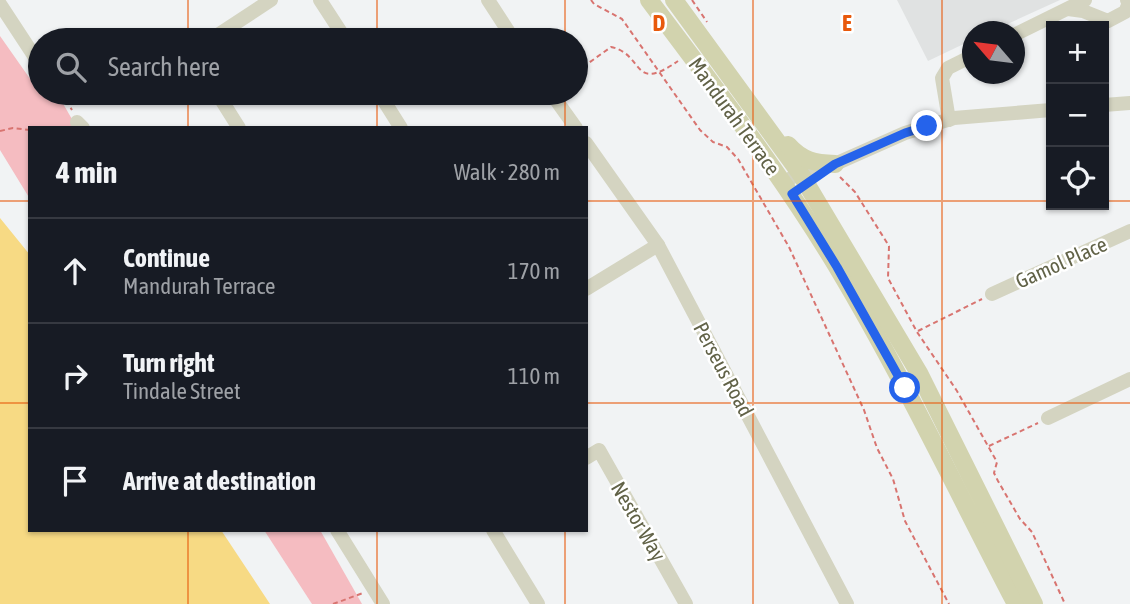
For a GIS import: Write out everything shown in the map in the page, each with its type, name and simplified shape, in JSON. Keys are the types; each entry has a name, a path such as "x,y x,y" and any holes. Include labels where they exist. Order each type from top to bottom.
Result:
{"main road":[{"name":"Mandurah Terrace","path":"649,0 795,183 919,373 1034,604"},
{"name":"Mandurah Terrace","path":"674,0 767,128 837,267 905,388 1016,604"},
{"path":"767,128 802,158 816,163 835,164"}],"street":[{"path":"228,28 271,0"},
{"path":"320,0 338,28"},
{"path":"488,0 506,28"},
{"path":"1025,30 1086,0"},
{"path":"1068,9 1083,11 1108,21 1125,12 1128,0"},
{"path":"4,3 28,44"},
{"path":"949,120 942,78 948,68 962,61"},
{"path":"1109,105 1130,103"},
{"path":"225,105 238,126"},
{"path":"387,105 400,126"},
{"path":"560,105 575,126"},
{"path":"795,183 905,133 949,120 1046,110"},
{"name":"Perseus Road","path":"588,146 658,245 847,604"},
{"name":"Gamol Place","path":"992,293 1130,231"},
{"path":"588,288 658,245"},
{"path":"1048,418 1130,379"},
{"name":"Nestor Way","path":"588,456 599,450 686,604"},
{"path":"338,532 383,604"},
{"path":"494,532 538,604"}],"path":[{"path":"591,0 622,19 700,130 713,142 727,147 738,159 789,247 864,410 877,448 893,479 905,520 949,604"},
{"path":"692,0 708,22"},
{"path":"588,63 611,47 621,49 636,67 648,74 660,74 690,52"},
{"path":"0,131 13,128 28,130"},
{"path":"835,164 840,177 855,192 889,246 888,278 917,332 957,391 998,461 994,473 1020,519 1032,532 1065,604"},
{"path":"917,332 992,293"},
{"path":"988,446 1048,418"},
{"path":"333,604 367,591"}],"shaded area":[{"path":"897,0 1060,0 1014,21 962,21 962,45 928,61"},
{"path":"0,36 28,76 28,105 64,105 76,126 28,126 28,196 0,150"},
{"path":"0,218 28,253 28,532 222,532 270,604 0,604"},
{"path":"265,532 321,532 362,604 312,604"}],"route":[{"path":"905,388 837,267 792,194 835,164 927,126"}]}
